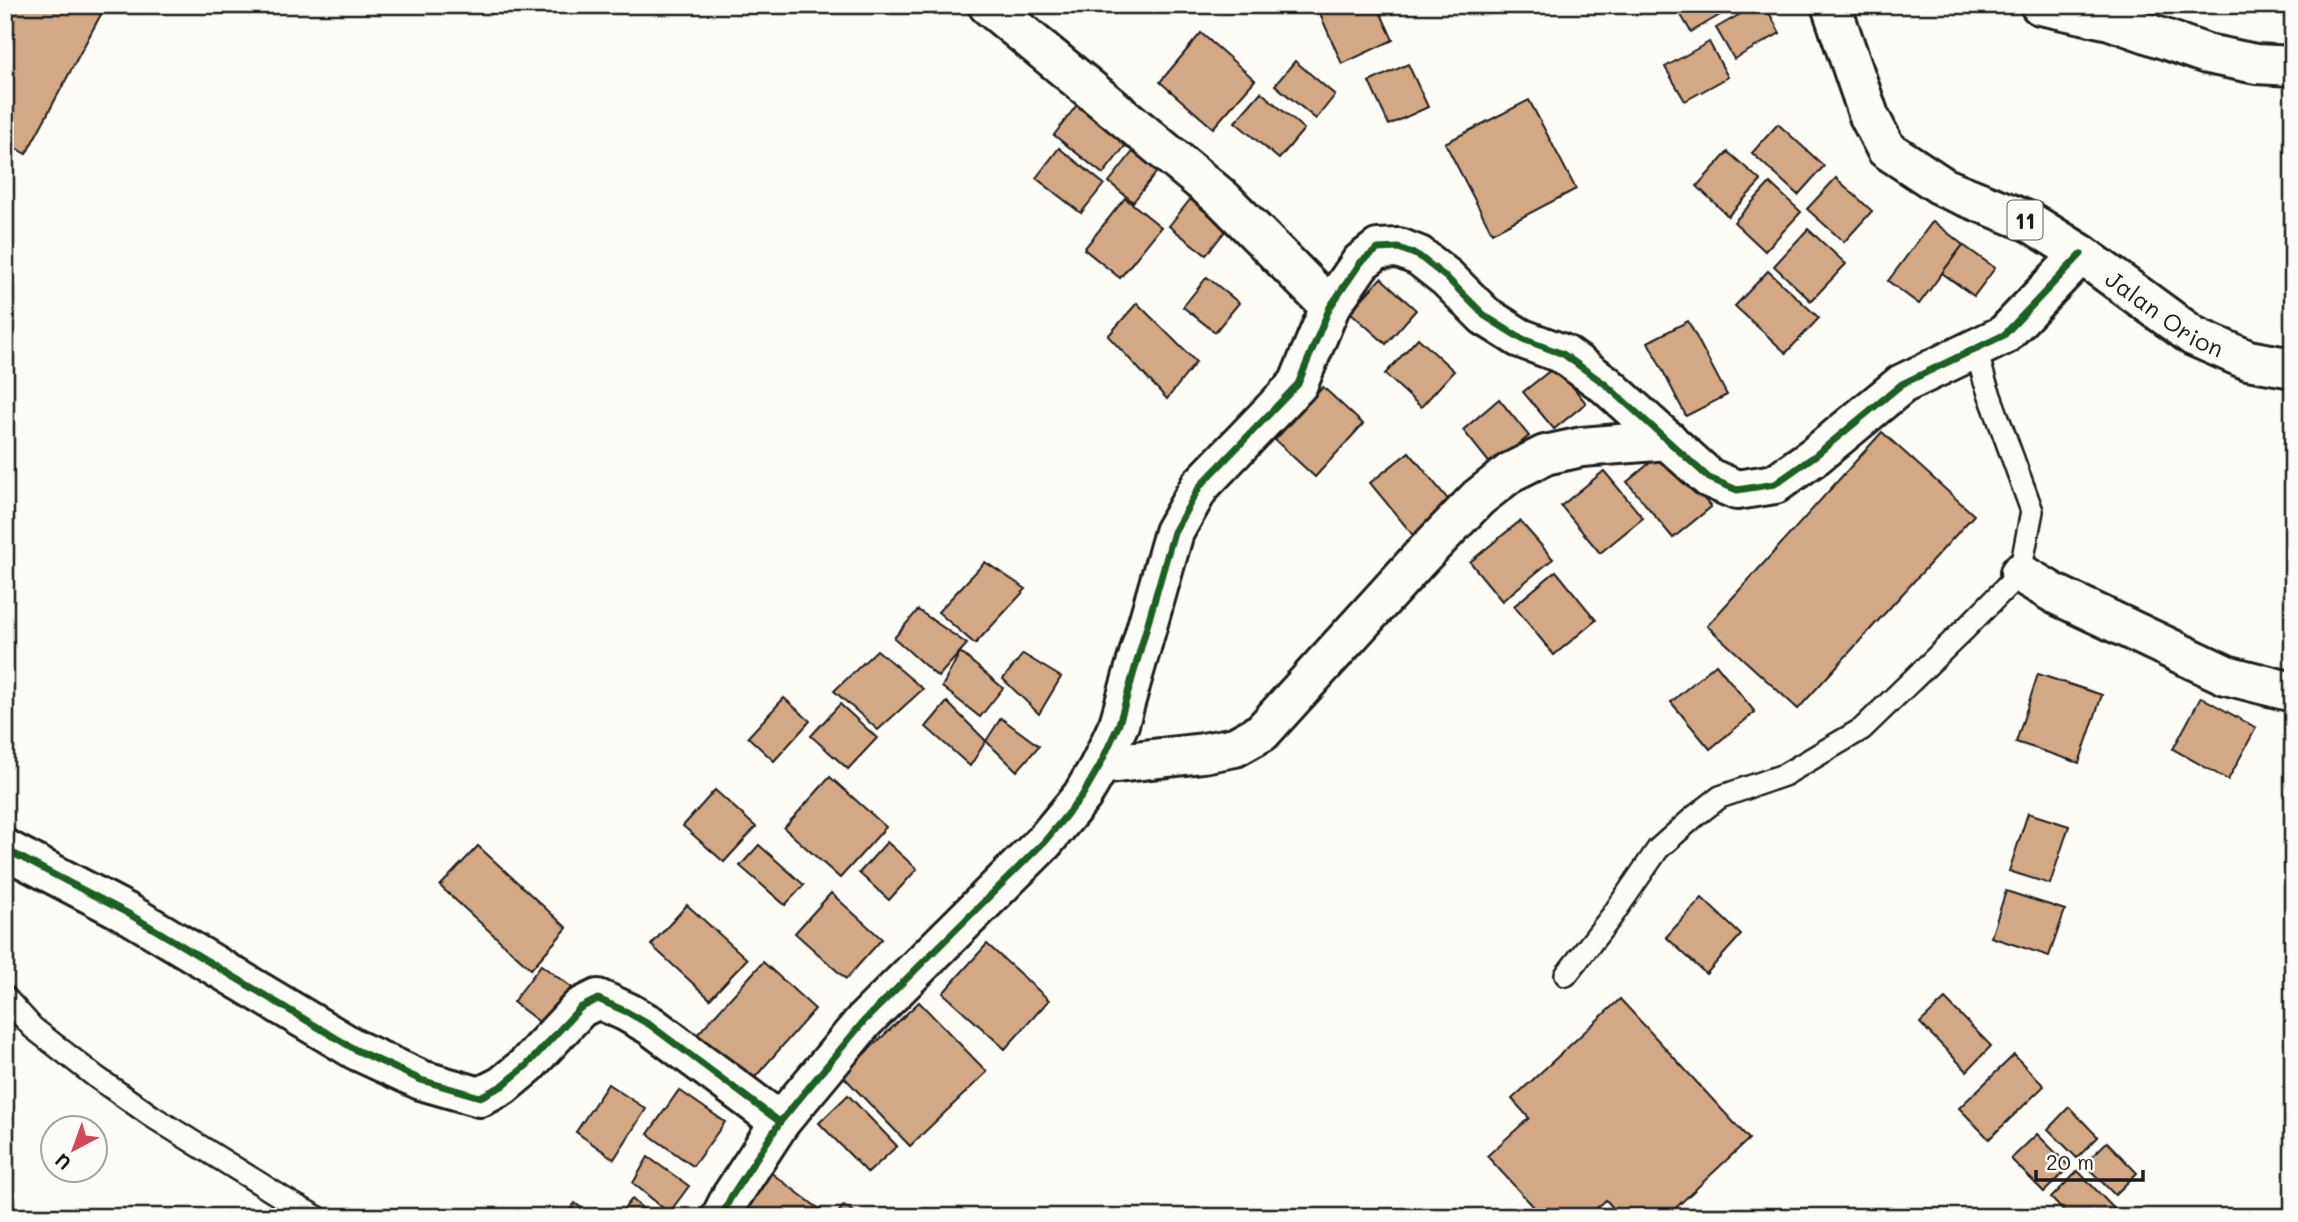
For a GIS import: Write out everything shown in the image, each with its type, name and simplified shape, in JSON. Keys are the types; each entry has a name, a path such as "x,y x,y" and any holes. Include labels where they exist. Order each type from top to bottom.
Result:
{"main road":[{"path":"988,5 1224,200 1331,307"},
{"name":"Jalan Orion","path":"1831,5 1869,116 1886,149 1945,188 2030,222 2081,254 2193,336 2248,360 2293,368"},
{"path":"2040,5 2110,20 2207,54 2256,64 2293,66"},
{"path":"721,1217 780,1122 864,1021 1044,842 1082,796 1119,724 1174,532 1200,485 1298,384 1331,307 1360,262 1378,249 1399,248 1419,256 1447,278 1485,316 1520,338 1563,354 1605,384 1709,478 1737,490 1775,484 1902,384 2004,335 2081,254"},
{"path":"1100,765 1235,747 1262,732 1420,558 1478,498 1511,472 1545,455 1582,447 1668,440"},
{"path":"2020,573 2055,594 2226,675 2293,692"},
{"path":"5,849 129,914 356,1050 421,1080 480,1097 502,1086 527,1065 580,1008 598,999 650,1025 780,1122"}],"lane":[{"path":"1566,975 1612,916 1658,849 1694,817 1720,797 1784,775 1862,729 2020,573 2032,511 1985,382 1976,349"},
{"path":"5,996 33,1028 96,1077 153,1117 317,1217"}],"building":[{"path":"5,5 106,5 26,154 5,142"},
{"path":"1316,5 1377,5 1393,40 1342,64"},
{"path":"1675,5 1737,5 1691,32"},
{"path":"1756,5 1765,5 1780,33 1734,59 1716,28"},
{"path":"1201,33 1255,80 1213,128 1160,82"},
{"path":"1709,42 1728,77 1685,101 1665,67"},
{"path":"1295,61 1335,95 1316,119 1275,85"},
{"path":"1408,64 1428,107 1389,125 1369,82"},
{"path":"1261,92 1304,129 1279,159 1235,122"},
{"path":"1083,97 1133,136 1103,174 1054,135"},
{"path":"1529,100 1576,189 1492,233 1445,143"},
{"path":"1778,124 1824,166 1798,195 1752,153"},
{"path":"1143,139 1167,159 1133,202 1109,182"},
{"path":"1059,148 1104,184 1081,213 1036,178"},
{"path":"1728,152 1761,181 1728,216 1697,186"},
{"path":"1836,178 1872,211 1844,242 1807,209"},
{"path":"1770,183 1801,212 1765,251 1734,222"},
{"path":"1197,191 1234,220 1206,255 1169,226"},
{"path":"1125,198 1161,227 1120,278 1084,249"},
{"path":"1933,221 1963,245 1919,304 1888,281"},
{"path":"1808,229 1846,264 1811,301 1774,266"},
{"path":"1963,245 1995,268 1974,296 1942,273"},
{"path":"1768,271 1819,318 1786,353 1735,306"},
{"path":"1207,277 1239,303 1215,332 1183,307"},
{"path":"1381,278 1416,310 1386,344 1350,312"},
{"path":"1137,303 1196,362 1167,399 1108,336"},
{"path":"1688,321 1727,395 1686,416 1648,342"},
{"path":"1418,338 1454,371 1421,407 1385,374"},
{"path":"1556,366 1586,403 1554,429 1523,392"},
{"path":"1323,387 1363,424 1315,477 1275,440"},
{"path":"1499,399 1529,436 1492,466 1463,430"},
{"path":"1882,432 1974,515 1798,709 1707,626"},
{"path":"1664,451 1711,507 1673,538 1627,482"},
{"path":"1409,452 1451,503 1413,535 1370,483"},
{"path":"1604,471 1643,518 1600,553 1561,506"},
{"path":"1520,521 1553,559 1502,601 1470,562"},
{"path":"985,562 1026,589 975,644 938,612"},
{"path":"1556,571 1596,620 1554,655 1514,606"},
{"path":"918,610 967,644 938,677 894,638"},
{"path":"877,650 923,689 878,730 834,691"},
{"path":"960,652 1003,688 980,717 942,687"},
{"path":"1023,654 1061,677 1039,714 1003,679"},
{"path":"1716,664 1755,712 1710,749 1671,702"},
{"path":"2038,674 2102,695 2079,763 2016,742"},
{"path":"2201,697 2256,728 2228,780 2173,749"},
{"path":"784,698 810,721 774,761 748,737"},
{"path":"947,702 986,741 970,766 926,727"},
{"path":"840,704 877,738 848,769 811,736"},
{"path":"1001,718 1039,746 1017,771 986,741"},
{"path":"830,777 886,827 840,878 784,828"},
{"path":"715,790 756,827 724,862 683,826"},
{"path":"2028,813 2069,826 2050,884 2009,871"},
{"path":"887,842 917,869 889,900 859,873"},
{"path":"759,845 804,885 785,905 740,866"},
{"path":"478,846 567,928 531,969 440,886"},
{"path":"2006,891 2065,910 2049,956 1991,937"},
{"path":"831,893 882,939 846,979 795,933"},
{"path":"1702,898 1741,935 1706,974 1666,937"},
{"path":"687,905 747,959 710,999 651,945"},
{"path":"987,944 1049,1000 1005,1049 943,993"},
{"path":"763,962 815,1009 749,1084 696,1036"},
{"path":"541,965 578,992 550,1030 513,1002"},
{"path":"1620,999 1749,1139 1666,1217 1621,1217 1606,1200 1587,1217 1543,1217 1487,1156 1529,1118 1512,1099"},
{"path":"1945,999 1991,1046 1967,1071 1920,1023"},
{"path":"919,1002 987,1072 910,1146 842,1075"},
{"path":"2014,1055 2044,1086 1989,1139 1959,1108"},
{"path":"608,1084 646,1109 614,1159 576,1132"},
{"path":"679,1090 725,1122 693,1166 648,1134"},
{"path":"848,1095 897,1146 868,1173 819,1123"},
{"path":"2069,1107 2098,1137 2077,1158 2048,1129"},
{"path":"2037,1134 2070,1167 2044,1192 2011,1159"},
{"path":"2107,1142 2137,1173 2115,1195 2084,1164"},
{"path":"648,1157 689,1186 669,1213 633,1183"},
{"path":"2078,1171 2122,1217 2069,1217 2051,1198"},
{"path":"770,1172 826,1214 824,1217 754,1217 742,1208"},
{"path":"632,1199 652,1217 619,1217"},
{"path":"575,1203 593,1217 565,1217"},
{"path":"844,1205 861,1217 835,1217"}],"cycle path":[{"path":"721,1217 780,1122 864,1021 1044,842 1082,796 1119,724 1174,532 1200,486 1298,384 1330,307 1361,262 1378,249 1399,248 1419,256 1447,278 1485,316 1520,338 1563,354 1605,384 1709,478 1737,490 1775,484 1816,455 1902,384 2004,335 2081,254"},
{"path":"5,849 129,914 356,1050 421,1080 480,1097 502,1086 527,1065 580,1008 598,999 650,1025 780,1122"}]}
